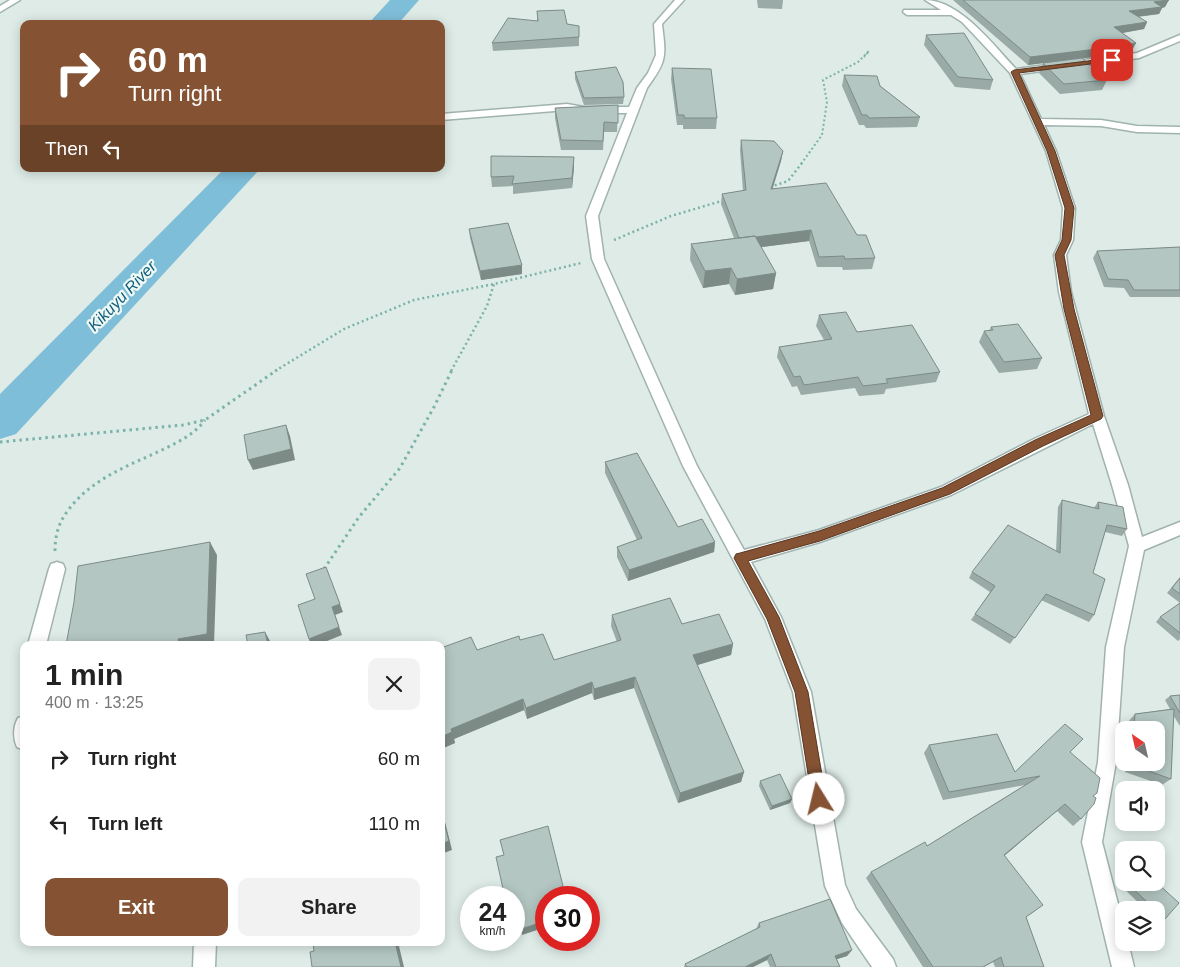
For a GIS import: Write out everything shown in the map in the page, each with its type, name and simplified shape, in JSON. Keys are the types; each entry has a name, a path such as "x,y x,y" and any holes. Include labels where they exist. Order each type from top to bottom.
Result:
{"street":[{"path":"0,9 16,0"},
{"path":"680,0 658,24 661,55 653,73 642,88 592,216 597,253 690,466 773,617 802,692 835,886 849,916 885,967"},
{"path":"929,0 951,12 973,28 1014,72 1051,151 1069,208 1067,240 1060,255 1069,309 1097,416 1120,485 1137,546 1115,647 1106,762 1092,842 1123,967"},
{"path":"907,12 951,12"},
{"path":"1014,72 1139,55 1180,38"},
{"path":"445,117 567,107 584,110 634,110"},
{"path":"1039,122 1101,124 1137,129 1180,130"},
{"path":"740,558 820,536 946,491 1039,443 1097,416"},
{"path":"1137,546 1180,528"},
{"path":"38,641 57,569"},
{"path":"204,967 205,946"}],"path":[{"path":"770,186 788,181 822,135 827,102 823,80 858,62 869,51 864,57"},
{"path":"57,569 54,534 73,503 92,485 120,469 193,434 205,420 285,364 344,329 414,300 494,284 597,253 671,216 725,200"},
{"path":"324,569 359,516 400,468 434,407 460,352 487,306 494,284"},
{"path":"0,442 183,425 205,420"}],"building":[{"path":"963,0 1169,0 1154,2 1162,7 1129,11 1147,22 1114,27 1136,43 1030,57"},
{"path":"564,10 567,24 579,26 579,37 492,43 508,18 538,21 537,11"},
{"path":"964,33 993,80 958,77 926,35"},
{"path":"1082,58 1107,80 1064,84 1043,63"},
{"path":"616,67 623,82 624,97 584,98 575,72"},
{"path":"672,68 711,69 717,118 684,118 684,115 678,115"},
{"path":"844,75 877,76 880,86 920,117 869,118 867,115 862,115"},
{"path":"618,105 618,123 604,122 603,141 561,140 555,108"},
{"path":"741,140 774,141 783,151 771,189 826,183 857,235 866,235 875,258 845,259 844,256 819,257 811,230 739,238 722,194 746,190"},
{"path":"491,156 574,157 572,178 512,184 514,176 491,177"},
{"path":"508,223 522,265 480,271 469,229"},
{"path":"755,236 776,273 737,279 731,268 705,271 691,244"},
{"path":"1180,247 1180,290 1134,290 1128,280 1108,279 1097,251"},
{"path":"846,312 857,332 912,325 940,372 886,379 888,383 863,386 858,377 804,385 800,376 794,377 779,347 832,339 819,315"},
{"path":"1018,324 1042,358 1004,362 984,331 993,330 991,327"},
{"path":"286,425 291,449 248,460 244,435"},
{"path":"637,453 678,527 702,519 715,542 629,570 617,547 642,538 605,462"},
{"path":"1062,500 1099,509 1098,502 1123,507 1127,529 1107,525 1093,573 1105,579 1094,615 1046,594 1015,638 975,614 995,586 972,572 1008,525 1060,553"},
{"path":"210,542 207,634 178,639 178,641 67,641 78,566"},
{"path":"326,567 340,604 332,607 339,627 309,639 298,605 315,599 306,574"},
{"path":"1180,578 1180,594 1172,588"},
{"path":"670,598 682,624 719,614 733,644 693,655 744,772 680,793 635,677 594,689 592,682 526,708 523,699 451,729 452,732 445,735 445,647 471,637 477,650 519,636 520,640 543,634 554,660 621,640 612,615"},
{"path":"1180,603 1180,633 1160,617"},
{"path":"265,632 267,641 247,641 246,635"},
{"path":"1180,695 1180,713 1170,696"},
{"path":"1174,709 1171,779 1149,771 1165,771 1165,721 1135,721 1135,714"},
{"path":"1065,724 1083,739 1070,752 1100,778 1097,793 1093,796 1096,798 1094,804 1081,819 1065,804 1004,855 1043,905 1026,917 1044,967 1004,967 1001,957 983,967 933,967 871,872 925,842 927,846 1040,776 949,792 929,745 997,734 1015,772"},
{"path":"780,774 792,799 772,806 760,781"},
{"path":"445,826 449,841 445,842"},
{"path":"548,826 563,886 535,886 535,925 525,928 525,886 502,886 496,857 504,855 500,840"},
{"path":"1165,890 1179,903 1165,919 1165,901 1146,901 1135,891"},
{"path":"830,899 852,950 835,956 840,967 776,967 771,954 745,967 687,967 685,964 760,927 759,923"},
{"path":"313,946 396,946 401,967 312,967 310,952 314,951"}],"waterway":[{"name":"Kikuyu River","path":"386,20 405,0"},
{"name":"Kikuyu River","path":"0,422 240,172"}],"route":[{"path":"819,799 802,692 773,617 740,558 820,536 946,491 982,471 1097,416 1065,292 1060,255 1067,240 1069,208 1051,151 1034,110 1014,72 1112,60"}]}
